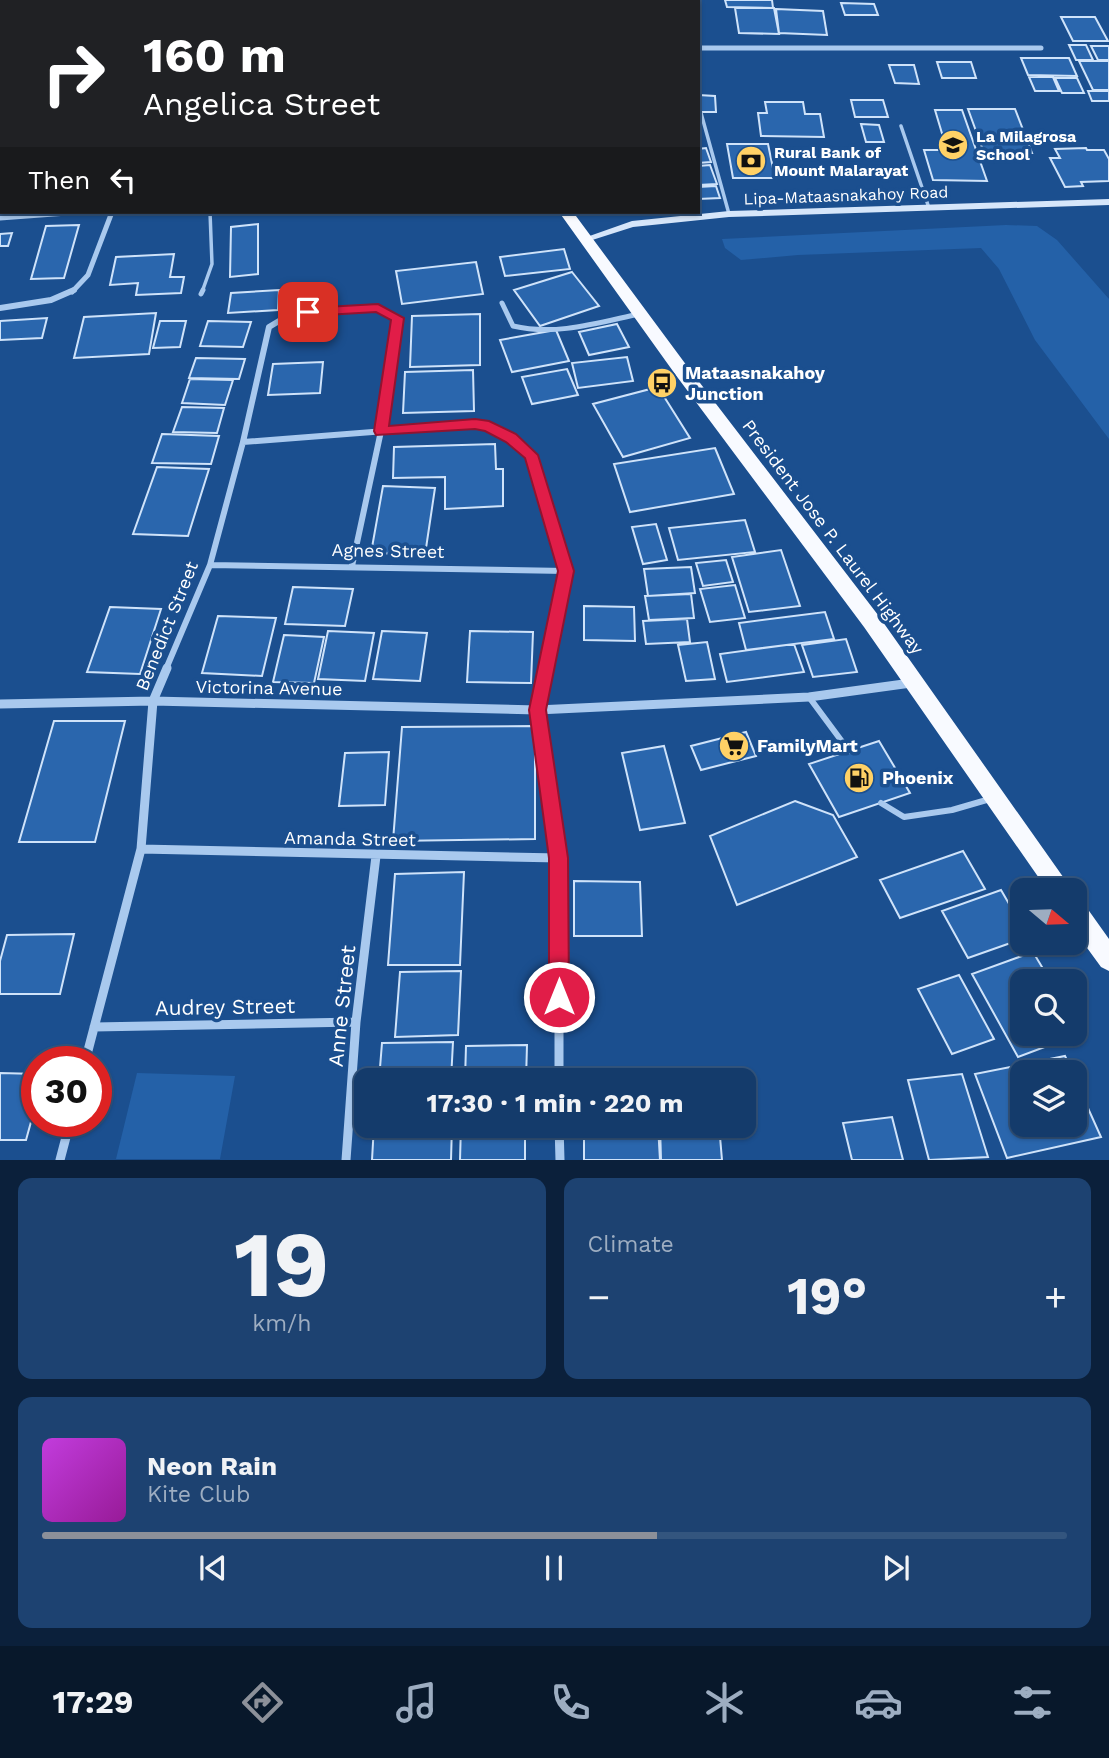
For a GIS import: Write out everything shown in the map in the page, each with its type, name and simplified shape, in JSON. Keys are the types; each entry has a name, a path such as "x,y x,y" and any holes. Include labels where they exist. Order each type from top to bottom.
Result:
{"highway":[{"name":"President Jose P. Laurel Highway","path":"567,214 639,314 871,621 1053,878"},
{"path":"1087,928 1109,959"}],"main road":[{"name":"Lipa-Mataasnakahoy Road","path":"586,239 632,224 729,214 1109,202"}],"street":[{"path":"700,47 1041,48"},
{"path":"0,218 26,214"},
{"path":"0,308 41,303 68,296 85,283 111,214"},
{"name":"Benedict Street","path":"89,1046 141,849 153,701 210,565 243,442 269,327 289,315 326,310 378,308 398,318 381,431"},
{"path":"243,442 475,424 489,426 511,438 531,455 566,571 537,710 559,858 559,1068"},
{"path":"352,566 381,431"},
{"name":"Agnes Street","path":"210,565 566,571"},
{"name":"Victorina Avenue","path":"0,705 153,701 537,710 809,697 913,683"},
{"name":"Amanda Street","path":"141,849 559,858"},
{"name":"Anne Street","path":"346,1160 356,1022 376,856"},
{"name":"Audrey Street","path":"94,1027 356,1022"},
{"path":"60,1160 66,1137"},
{"path":"559,1138 559,1160"}],"lane":[{"path":"701,113 729,214"},
{"path":"901,127 929,208"},
{"path":"201,294 210,280 214,251 211,214"},
{"path":"502,303 513,326 525,330 547,331 639,314"},
{"path":"809,697 849,751"},
{"path":"881,803 904,817 952,810 996,797"}],"shaded area":[{"path":"1006,225 1037,226 1057,240 1109,299 1109,439 1035,340 999,269 981,248 798,255 741,260 725,248 722,239"},
{"path":"137,1073 235,1076 220,1159 116,1159"}],"building":[{"path":"725,0 772,0 773,8 727,7"},
{"path":"841,3 874,4 878,15 845,15"},
{"path":"735,8 774,8 779,34 739,33"},
{"path":"776,9 823,11 827,35 779,33"},
{"path":"1061,17 1095,17 1108,41 1073,41"},
{"path":"1069,45 1086,45 1093,60 1076,60"},
{"path":"1091,46 1109,46 1109,60 1098,60"},
{"path":"1021,58 1069,58 1077,76 1028,75"},
{"path":"1079,61 1109,61 1109,90 1093,90"},
{"path":"937,62 971,62 976,78 942,78"},
{"path":"889,65 914,65 919,84 895,83"},
{"path":"1029,77 1053,77 1059,91 1035,91"},
{"path":"1055,78 1077,78 1084,93 1062,93"},
{"path":"1088,91 1109,91 1109,101 1092,101"},
{"path":"700,95 715,96 716,112 700,112"},
{"path":"851,100 883,100 888,117 855,117"},
{"path":"765,102 803,102 805,114 820,114 824,137 761,136 758,113 767,113"},
{"path":"968,109 1015,109 1032,153 984,153"},
{"path":"935,110 962,110 987,181 933,180 924,150 947,150"},
{"path":"861,124 879,125 884,142 866,142"},
{"name":"Rural Bank of Mount Malarayat","path":"727,144 768,144 775,178 733,178"},
{"path":"706,148 711,162 700,163 700,149"},
{"path":"1055,149 1104,150 1109,159 1109,181 1081,182 1083,186 1065,187 1050,158 1060,158"},
{"path":"710,165 717,184 700,185 700,166"},
{"path":"716,186 720,198 700,199 700,187"},
{"path":"258,224 258,274 230,277 231,227"},
{"path":"79,225 64,278 31,279 46,226"},
{"path":"12,233 8,246 0,246 0,234"},
{"path":"564,249 570,269 505,276 500,257"},
{"path":"174,254 170,277 184,277 181,293 136,295 138,283 110,285 116,257"},
{"path":"476,262 483,294 402,304 396,271"},
{"path":"572,272 599,306 540,326 514,290"},
{"path":"279,290 278,310 228,313 231,293"},
{"path":"156,313 149,354 74,358 84,317"},
{"path":"480,314 480,365 410,367 412,316"},
{"path":"47,318 42,338 0,340 0,321"},
{"path":"160,321 186,321 180,347 153,348"},
{"path":"208,321 251,322 243,347 200,346"},
{"path":"617,324 629,347 589,355 579,332"},
{"path":"556,330 569,361 512,372 500,340"},
{"path":"627,357 633,381 578,388 572,363"},
{"path":"196,358 245,359 239,379 189,378"},
{"path":"323,362 320,393 268,395 273,364"},
{"path":"567,369 578,395 532,404 522,377"},
{"path":"473,370 474,411 403,413 405,372"},
{"path":"190,379 233,380 225,405 182,403"},
{"path":"658,387 690,438 623,457 593,404"},
{"path":"182,407 224,408 217,433 173,432"},
{"path":"162,434 219,436 211,464 152,463"},
{"path":"495,444 496,469 503,469 503,506 445,509 445,477 393,478 394,447"},
{"path":"715,448 734,494 630,512 614,464"},
{"path":"157,467 209,469 188,536 133,534"},
{"path":"383,486 435,488 425,555 371,553"},
{"path":"745,520 755,552 678,560 669,528"},
{"path":"656,524 667,560 643,564 632,527"},
{"path":"781,550 800,606 749,612 732,557"},
{"path":"726,560 733,582 703,586 696,563"},
{"path":"691,567 695,593 648,596 644,569"},
{"path":"735,585 745,618 710,622 700,589"},
{"path":"293,587 353,589 345,626 285,624"},
{"path":"691,594 694,618 649,620 645,596"},
{"path":"584,606 634,607 635,641 584,640"},
{"path":"110,607 161,609 140,674 87,672"},
{"path":"825,612 834,639 746,650 739,623"},
{"path":"218,616 276,618 262,676 202,673"},
{"path":"687,619 690,642 646,644 643,621"},
{"path":"328,631 374,633 365,681 318,679"},
{"path":"382,631 427,633 420,681 373,679"},
{"path":"470,631 533,632 531,683 467,682"},
{"path":"284,635 324,637 314,683 273,682"},
{"path":"846,639 857,672 813,677 802,645"},
{"path":"707,642 715,679 686,681 678,645"},
{"path":"794,644 804,672 727,682 720,654"},
{"path":"54,721 125,721 95,842 19,842"},
{"path":"535,726 535,839 393,841 402,727"},
{"path":"746,732 756,756 701,770 691,746"},
{"name":"Phoenix","path":"879,741 910,793 839,817 809,764"},
{"path":"664,746 685,823 640,830 622,753"},
{"path":"389,752 385,805 339,806 345,753"},
{"path":"795,801 833,815 857,857 737,905 710,836"},
{"path":"963,851 985,889 900,918 880,880"},
{"path":"464,872 460,965 388,965 395,874"},
{"path":"574,881 640,882 642,936 574,936"},
{"path":"1001,890 1010,905 1010,943 968,958 942,911"},
{"path":"74,934 60,994 0,994 0,961 7,935"},
{"path":"1022,956 1035,956 1043,969 1010,969 1010,1043 972,974"},
{"path":"461,971 458,1035 395,1037 400,972"},
{"path":"959,975 994,1039 952,1054 918,989"},
{"path":"453,1042 452,1068 380,1068 382,1043"},
{"path":"527,1045 526,1068 465,1068 466,1046"},
{"path":"1012,1046 1047,1046 1018,1057"},
{"path":"1065,1056 1067,1060 1045,1060"},
{"path":"1010,1067 1010,1137 1087,1137 1087,1106 1101,1137 1007,1158 975,1074"},
{"path":"0,1073 21,1074 21,1137 27,1137 26,1140 0,1140"},
{"path":"962,1074 988,1157 929,1160 908,1080"},
{"path":"892,1117 903,1160 852,1160 843,1123"},
{"path":"373,1138 452,1138 451,1160 372,1160"},
{"path":"461,1138 525,1138 525,1160 460,1160"},
{"path":"584,1138 660,1138 661,1160 584,1160"},
{"path":"659,1138 720,1138 722,1160 660,1160"}],"place":[{"name":"La Milagrosa School","path":"953,145"},
{"name":"Rural Bank of Mount Malarayat","path":"751,161"},
{"name":"Mataasnakahoy Junction","path":"662,383"},
{"name":"FamilyMart","path":"734,746"},
{"name":"Phoenix","path":"859,778"}],"route":[{"path":"308,312 378,308 398,318 381,431 475,424 489,426 511,438 531,455 566,571 537,710 559,858 559,997"}]}
